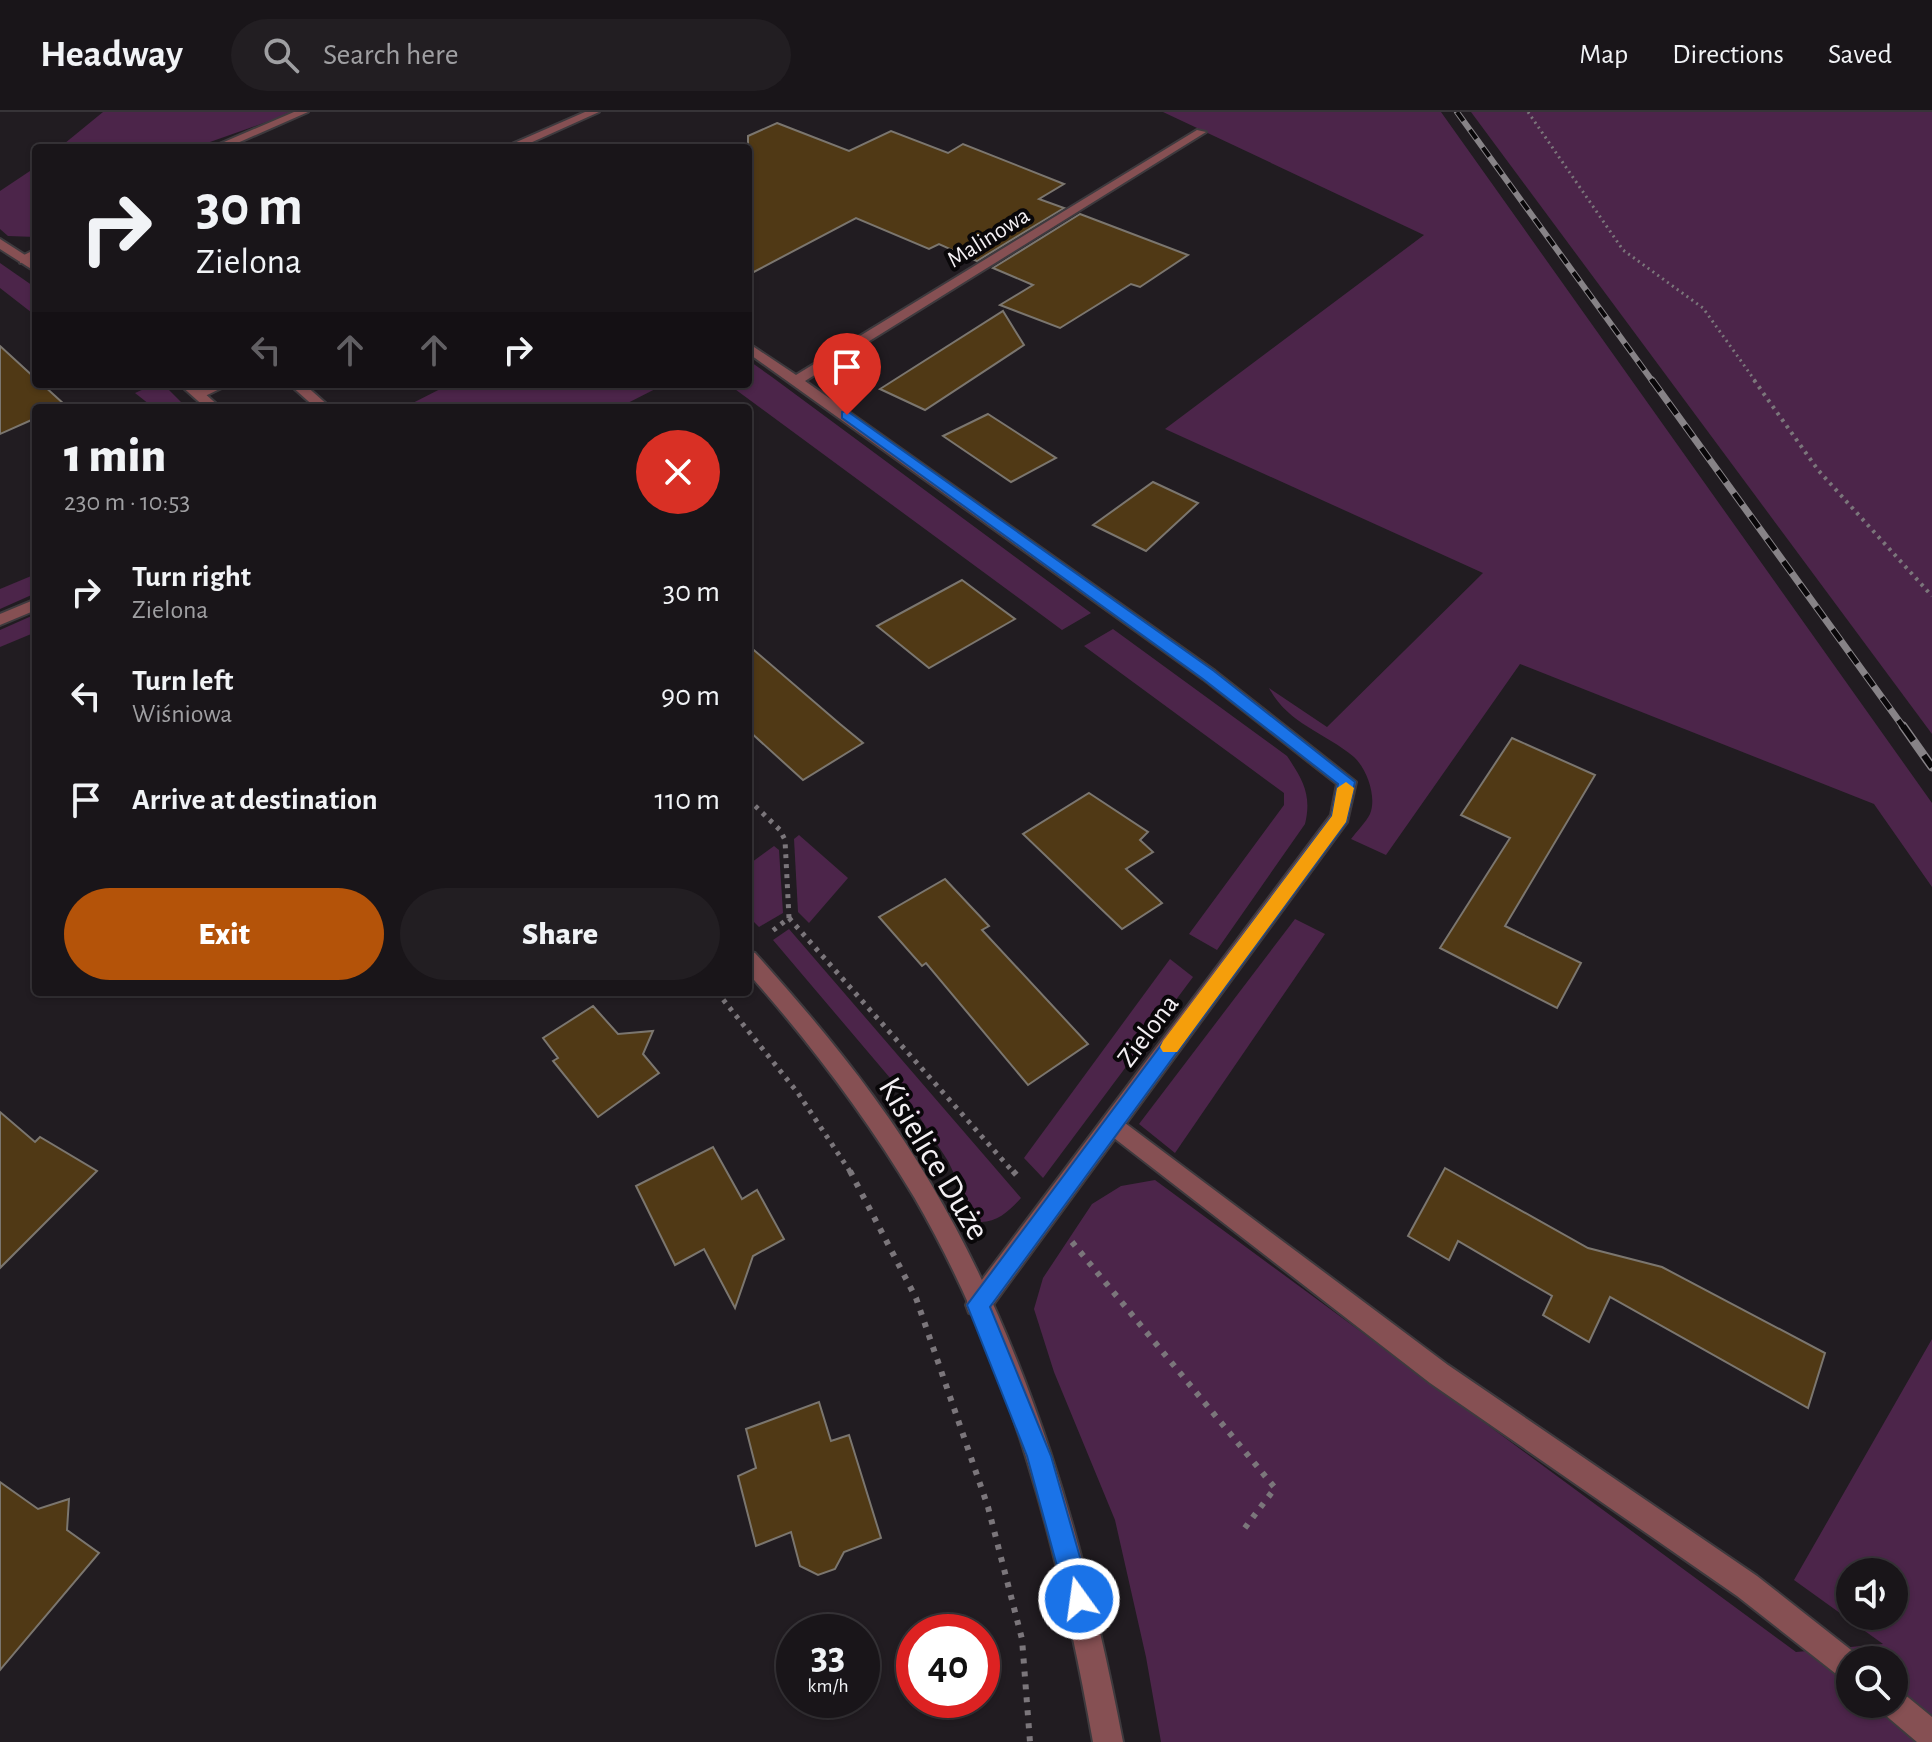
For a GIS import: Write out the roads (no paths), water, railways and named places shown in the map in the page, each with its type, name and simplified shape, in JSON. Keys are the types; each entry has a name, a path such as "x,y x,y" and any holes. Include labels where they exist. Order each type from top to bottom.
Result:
{"street":[{"path":"226,144 303,112"},
{"path":"518,144 594,112"},
{"name":"Malinowa","path":"798,380 1201,132"},
{"path":"0,243 30,257"},
{"path":"752,350 798,380"},
{"name":"Zielona","path":"798,380 1209,675 1347,782 1340,817 978,1305"},
{"path":"191,388 209,404"},
{"path":"198,394 213,388"},
{"path":"301,388 319,404"},
{"path":"0,620 32,606"},
{"name":"Kisielice Duże","path":"752,964 852,1083 888,1137 924,1193 978,1305 1016,1395 1055,1508 1089,1641 1108,1742"},
{"path":"1113,1124 1439,1374 1747,1586 1836,1656"},
{"path":"1908,1716 1932,1736"}],"railway":[{"path":"1457,112 1653,382"},
{"path":"1652,380 1904,728"},
{"path":"1903,726 1932,767"}]}
